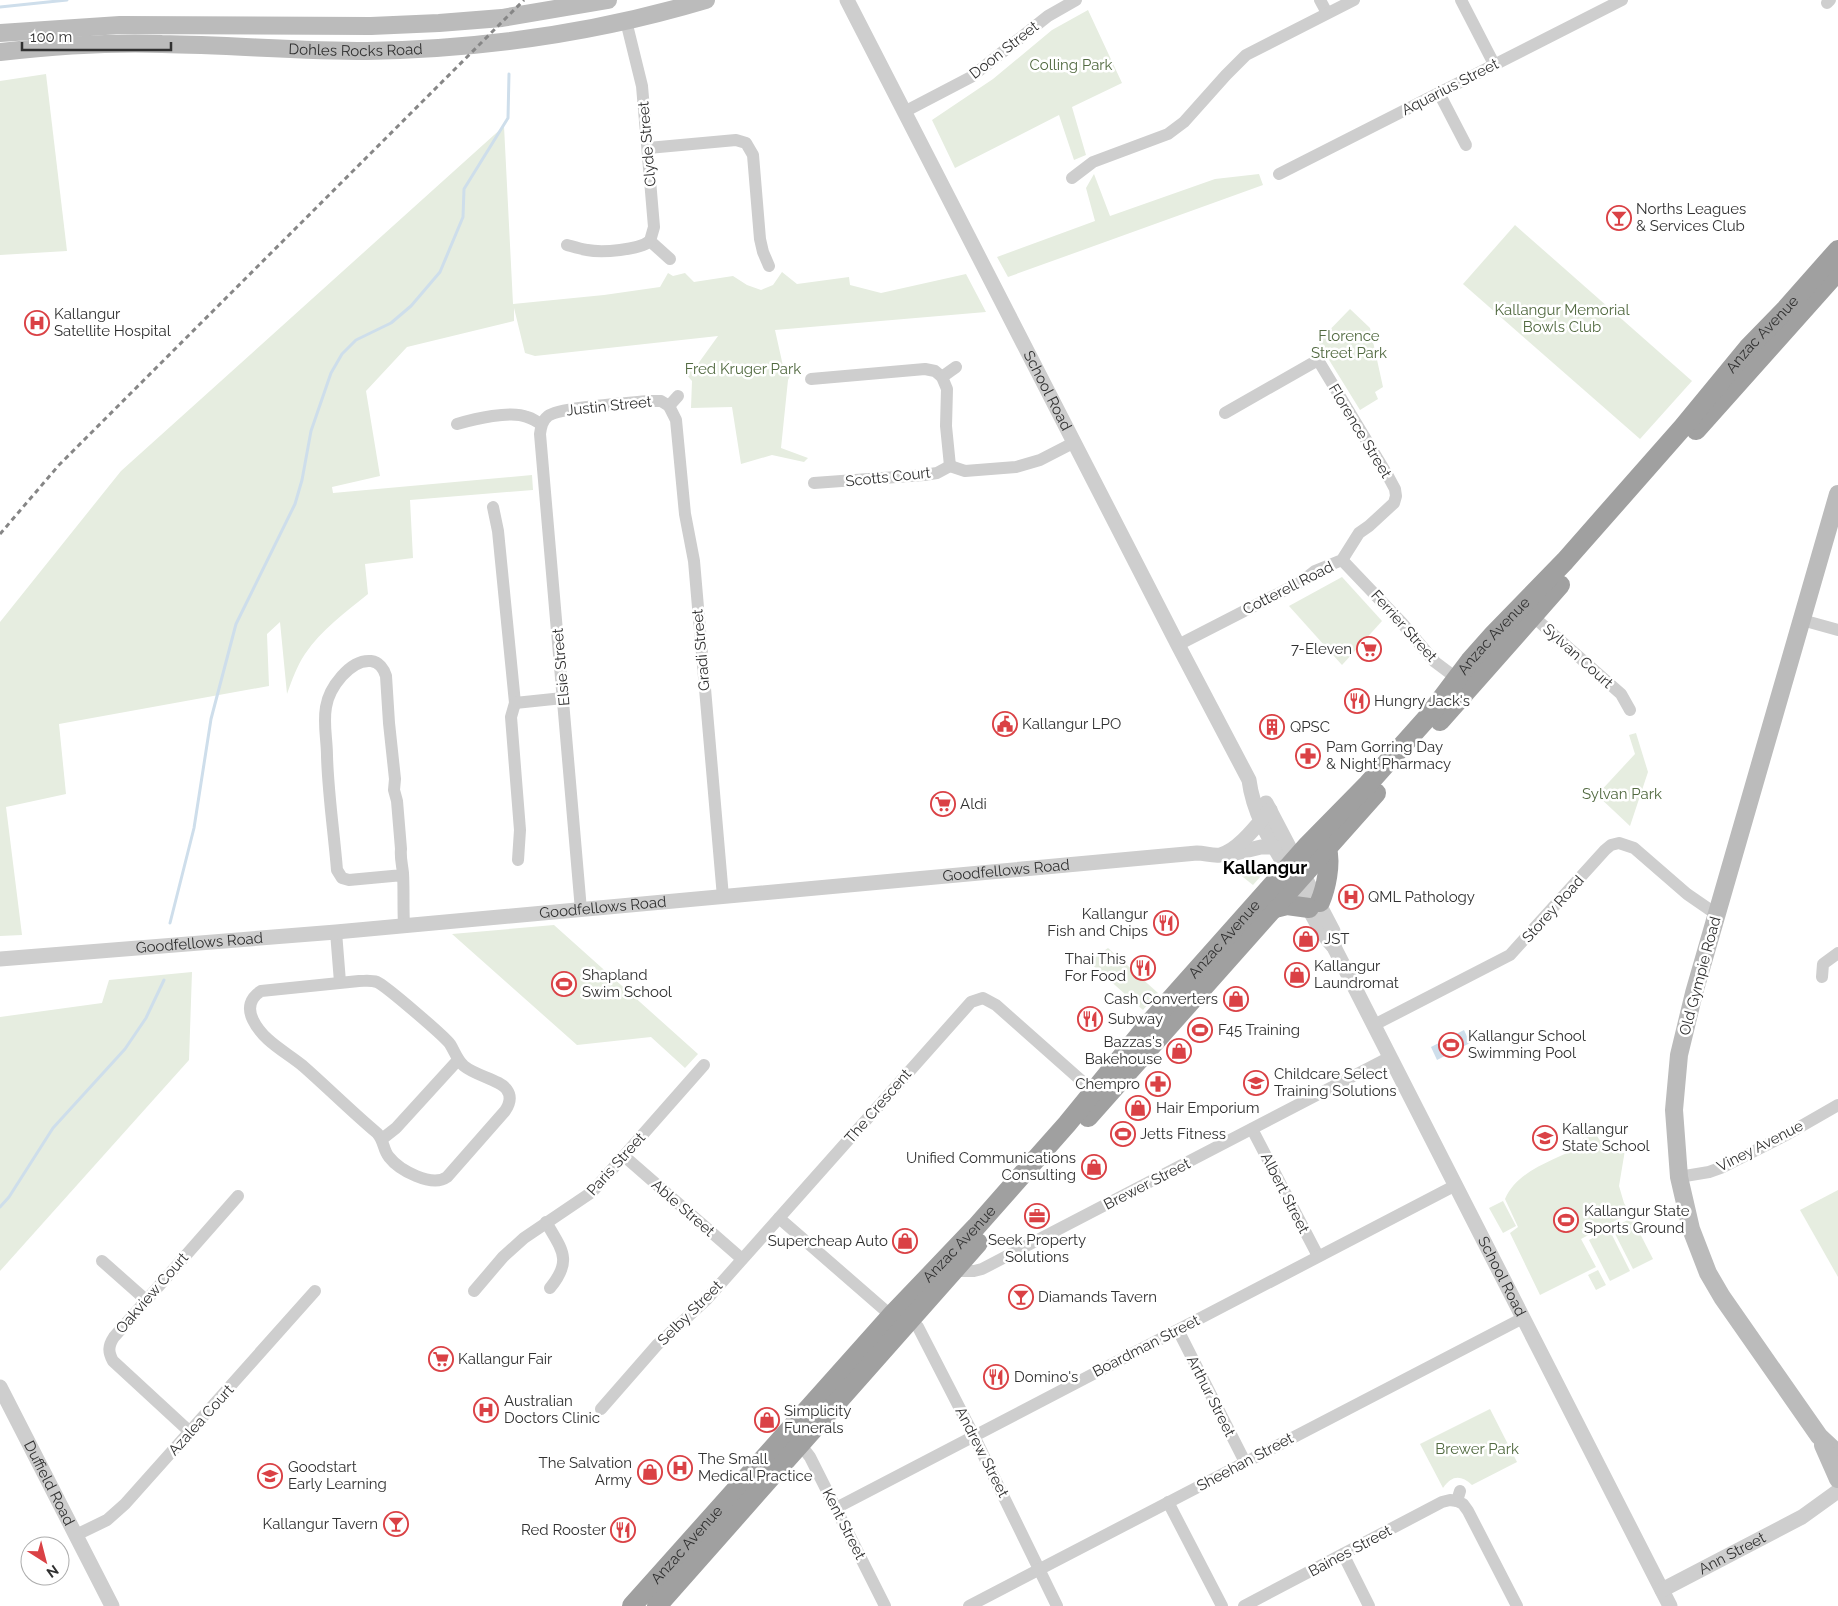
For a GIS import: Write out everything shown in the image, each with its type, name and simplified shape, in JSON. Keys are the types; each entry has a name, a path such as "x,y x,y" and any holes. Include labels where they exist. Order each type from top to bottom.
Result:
{"highway":[{"name":"Anzac Avenue","path":"657,1606 800,1444 976,1226 1067,1124 1147,1026 1296,871 1327,849 1463,683 1721,391 1838,250"},
{"name":"Anzac Avenue","path":"1721,391 1838,272"},
{"name":"Anzac Avenue","path":"632,1606 901,1317 954,1270 1274,908 1328,822 1368,784 1427,718 1463,683"},
{"path":"1274,908 1314,905 1325,890 1330,860 1327,849"}],"main road":[{"name":"Dohles Rocks Road","path":"0,33 120,25 371,26 432,24 502,18 608,0"},
{"name":"Dohles Rocks Road","path":"0,52 125,43 334,50 422,49 512,41 626,21 706,0"},
{"name":"Old Gympie Road","path":"1838,494 1694,993 1677,1069 1674,1110 1678,1177 1691,1229 1714,1284 1819,1436 1838,1479"},
{"name":"Old Gympie Road","path":"1819,1436 1838,1454"}],"street":[{"name":"School Road","path":"847,0 1178,645 1249,780 1259,790 1274,847 1296,871"},
{"name":"Doon Street","path":"904,112 978,73 1048,16 1076,0"},
{"path":"1320,0 1327,13"},
{"path":"1072,178 1093,162 1168,134 1179,126 1246,55 1354,0"},
{"path":"1461,0 1494,64"},
{"name":"Aquarius Street","path":"1279,174 1622,0"},
{"name":"Clyde Street","path":"626,21 642,86 654,227 650,241"},
{"path":"1439,93 1466,145"},
{"path":"648,148 736,140 746,143 752,155 761,245 769,266"},
{"path":"567,245 595,251 641,247 650,241 670,259"},
{"name":"Florence Street","path":"1225,414 1318,360 1395,489"},
{"path":"942,377 956,367"},
{"path":"811,379 925,369 935,371 942,377 947,389 946,426 950,466"},
{"name":"Justin Street","path":"541,424 548,416 562,410 648,401 673,401"},
{"name":"Gradi Street","path":"673,401 685,520 694,561 723,897"},
{"path":"457,424 482,417 513,415 526,416 541,424"},
{"name":"Elsie Street","path":"541,424 540,434 581,910"},
{"name":"Scotts Court","path":"814,483 924,475 937,473 950,466 965,471 1016,467 1040,460 1075,442"},
{"name":"Cotterell Road","path":"1178,645 1301,582 1315,571 1342,560 1359,533 1394,503 1395,489"},
{"path":"493,507 498,531 514,703 511,717 520,830 518,860"},
{"name":"Ferrier Street","path":"1342,560 1402,623 1435,662 1463,683"},
{"name":"Sylvan Court","path":"1527,610 1621,694 1630,710"},
{"path":"1802,620 1838,630"},
{"path":"403,875 349,880 342,878 338,870 324,728 326,704 332,687 338,679 352,667 365,661 378,664 384,669 386,676 388,723 403,875 404,925"},
{"path":"514,703 563,698"},
{"name":"School Road","path":"1264,811 1314,905 1333,930 1334,947 1670,1606"},
{"path":"1228,852 1264,811"},
{"name":"Goodfellows Road","path":"1204,853 1231,840 1264,811"},
{"name":"Storey Road","path":"1374,1025 1510,955 1611,845 1619,843 1634,848 1687,894 1716,914"},
{"name":"Goodfellows Road","path":"0,959 336,932 1204,853 1213,855 1228,852 1236,853 1261,847 1274,847"},
{"path":"336,932 340,982"},
{"path":"1822,977 1823,964 1838,953"},
{"path":"366,980 382,984 447,1041 458,1060 475,1074 504,1086 509,1093 510,1102 505,1111 447,1177 440,1181 432,1182 405,1170 387,1155 382,1140 348,1105 261,1032 251,1014 252,998 261,991 340,982 366,980"},
{"name":"The Crescent","path":"779,1218 966,1006 974,1000 983,998 996,1005 1093,1091"},
{"name":"Brewer Street","path":"954,1270 974,1271 982,1269 1390,1057"},
{"path":"382,1140 396,1128 458,1060"},
{"name":"Paris Street","path":"474,1290 510,1250 546,1222 587,1196 704,1065"},
{"name":"Viney Avenue","path":"1678,1177 1709,1172 1723,1167 1784,1136 1838,1105"},
{"name":"Albert Street","path":"1252,1129 1318,1256"},
{"name":"Able Street","path":"624,1156 742,1259"},
{"name":"Boardman Street","path":"836,1508 1456,1185"},
{"name":"Oakview Court","path":"190,1432 113,1361 109,1354 109,1345 238,1196"},
{"path":"779,1218 901,1317"},
{"name":"Selby Street","path":"601,1409 657,1345 707,1299 779,1218"},
{"path":"546,1222 560,1246 564,1258 561,1272 550,1288"},
{"path":"102,1261 146,1300"},
{"name":"Azalea Court","path":"76,1535 107,1520 125,1504 315,1291"},
{"name":"Andrew Street","path":"901,1317 922,1333 1058,1606"},
{"name":"Sheehan Street","path":"969,1606 1523,1318"},
{"name":"Arthur Street","path":"1178,1330 1245,1462"},
{"name":"Duffield Road","path":"0,1386 112,1606"},
{"name":"Kent Street","path":"800,1444 810,1457 885,1606"},
{"name":"Ann Street","path":"1662,1590 1802,1517 1838,1491"},
{"name":"Baines Street","path":"1244,1606 1442,1502 1458,1496 1468,1511 1516,1606"},
{"path":"1168,1502 1222,1606"},
{"name":"Ann Street","path":"1802,1517 1819,1514 1838,1506"},
{"path":"1343,1554 1369,1606"}],"green space":[{"name":"Colling Park","path":"1088,10 1122,83 1072,107 1086,155 1074,160 1059,115 955,168 932,120 993,79 1052,30"},
{"path":"46,74 67,251 0,255 0,81"},
{"name":"Fred Kruger Park","path":"504,126 513,304 604,295 660,287 668,273 673,276 685,273 694,282 733,276 747,285 761,290 773,285 782,272 797,284 849,277 850,285 881,293 966,274 986,312 775,330 783,366 793,370 788,380 781,448 808,458 804,462 772,455 741,464 732,407 691,408 692,381 685,373 695,368 718,336 535,356 525,353 514,308 514,321 407,347 366,391 380,476 332,487 333,493 532,475 533,490 410,500 413,558 365,564 368,594 334,622 311,645 300,663 287,694 280,622 267,634 269,686 59,724 66,794 6,807 22,935 0,936 0,622 121,471"},
{"path":"1094,174 1110,216 1215,179 1259,174 1263,185 1008,277 997,257 1095,221 1086,188"},
{"name":"Kallangur Memorial Bowls Club","path":"1515,225 1692,381 1640,439 1463,284"},
{"name":"Florence Street Park","path":"1350,309 1370,328 1383,387 1375,392 1378,399 1360,410 1318,342"},
{"path":"1342,577 1382,621 1342,665 1289,606"},
{"name":"Sylvan Park","path":"1636,733 1648,772 1630,826 1597,795 1635,754 1629,735"},
{"path":"1265,862 1268,868 1253,885 1229,866"},
{"name":"Shapland Swim School","path":"554,925 698,1054 685,1068 651,1037 577,1045 452,934"},
{"path":"1108,948 1158,993 1143,1010 1089,962"},
{"path":"192,972 189,1060 0,1271 0,1017 102,1003 109,980"},
{"name":"Kallangur State Sports Ground","path":"1597,1136 1605,1148 1625,1150 1619,1186 1624,1203 1630,1213 1581,1239 1596,1267 1540,1295 1510,1233 1518,1227 1505,1199 1511,1189 1528,1173 1582,1146 1583,1138"},
{"path":"1838,1190 1838,1277 1800,1210"},
{"path":"1503,1201 1516,1226 1503,1233 1489,1208"},
{"path":"1632,1218 1653,1259 1633,1269 1612,1228"},
{"path":"1609,1229 1630,1271 1610,1281 1589,1240"},
{"path":"1598,1270 1606,1285 1596,1290 1588,1275"},
{"name":"Brewer Park","path":"1490,1409 1517,1462 1472,1485 1464,1479 1457,1478 1450,1481 1443,1488 1420,1444"}],"water":[{"name":"Kallangur School Swimming Pool","path":"1464,1030 1470,1043 1437,1060 1431,1047"}],"waterway":[{"path":"0,7 67,0"},
{"path":"170,923 194,828 211,719 236,624 295,504 302,480 311,431 331,373 342,354 356,340 391,323 411,306 440,272 463,217 464,189 508,118 509,74"},
{"path":"0,1207 9,1197 53,1128 125,1049 146,1018 164,980"}],"railway":[{"path":"0,534 59,465 524,0"}],"place":[{"name":"Norths Leagues & Services Club","path":"1619,218"},
{"name":"Kallangur Satellite Hospital","path":"37,323"},
{"name":"7-Eleven","path":"1369,649"},
{"name":"Hungry Jack's","path":"1357,701"},
{"name":"Kallangur LPO","path":"1005,724"},
{"name":"QPSC","path":"1272,727"},
{"name":"Pam Gorring Day & Night Pharmacy","path":"1308,756"},
{"name":"Aldi","path":"943,804"},
{"name":"QML Pathology","path":"1351,897"},
{"name":"Kallangur Fish and Chips","path":"1166,923"},
{"name":"JST","path":"1306,939"},
{"name":"Thai This For Food","path":"1143,968"},
{"name":"Kallangur Laundromat","path":"1297,975"},
{"name":"Shapland Swim School","path":"564,984"},
{"name":"Cash Converters","path":"1236,999"},
{"name":"Subway","path":"1090,1019"},
{"name":"F45 Training","path":"1200,1030"},
{"name":"Kallangur School Swimming Pool","path":"1451,1045"},
{"name":"Bazzas's Bakehouse","path":"1179,1051"},
{"name":"Childcare Select Training Solutions","path":"1256,1083"},
{"name":"Chempro","path":"1158,1084"},
{"name":"Hair Emporium","path":"1138,1108"},
{"name":"Jetts Fitness","path":"1123,1134"},
{"name":"Kallangur State School","path":"1545,1138"},
{"name":"Unified Communications Consulting","path":"1094,1167"},
{"name":"Seek Property Solutions","path":"1037,1216"},
{"name":"Kallangur State Sports Ground","path":"1566,1220"},
{"name":"Supercheap Auto","path":"905,1241"},
{"name":"Diamands Tavern","path":"1021,1297"},
{"name":"Kallangur Fair","path":"441,1359"},
{"name":"Domino's","path":"996,1377"},
{"name":"Australian Doctors Clinic","path":"486,1410"},
{"name":"Simplicity Funerals","path":"767,1420"},
{"name":"The Small Medical Practice","path":"680,1468"},
{"name":"The Salvation Army","path":"650,1472"},
{"name":"Goodstart Early Learning","path":"270,1476"},
{"name":"Kallangur Tavern","path":"396,1524"},
{"name":"Red Rooster","path":"623,1530"}],"district":[{"name":"Kallangur","path":"1265,868"}]}
